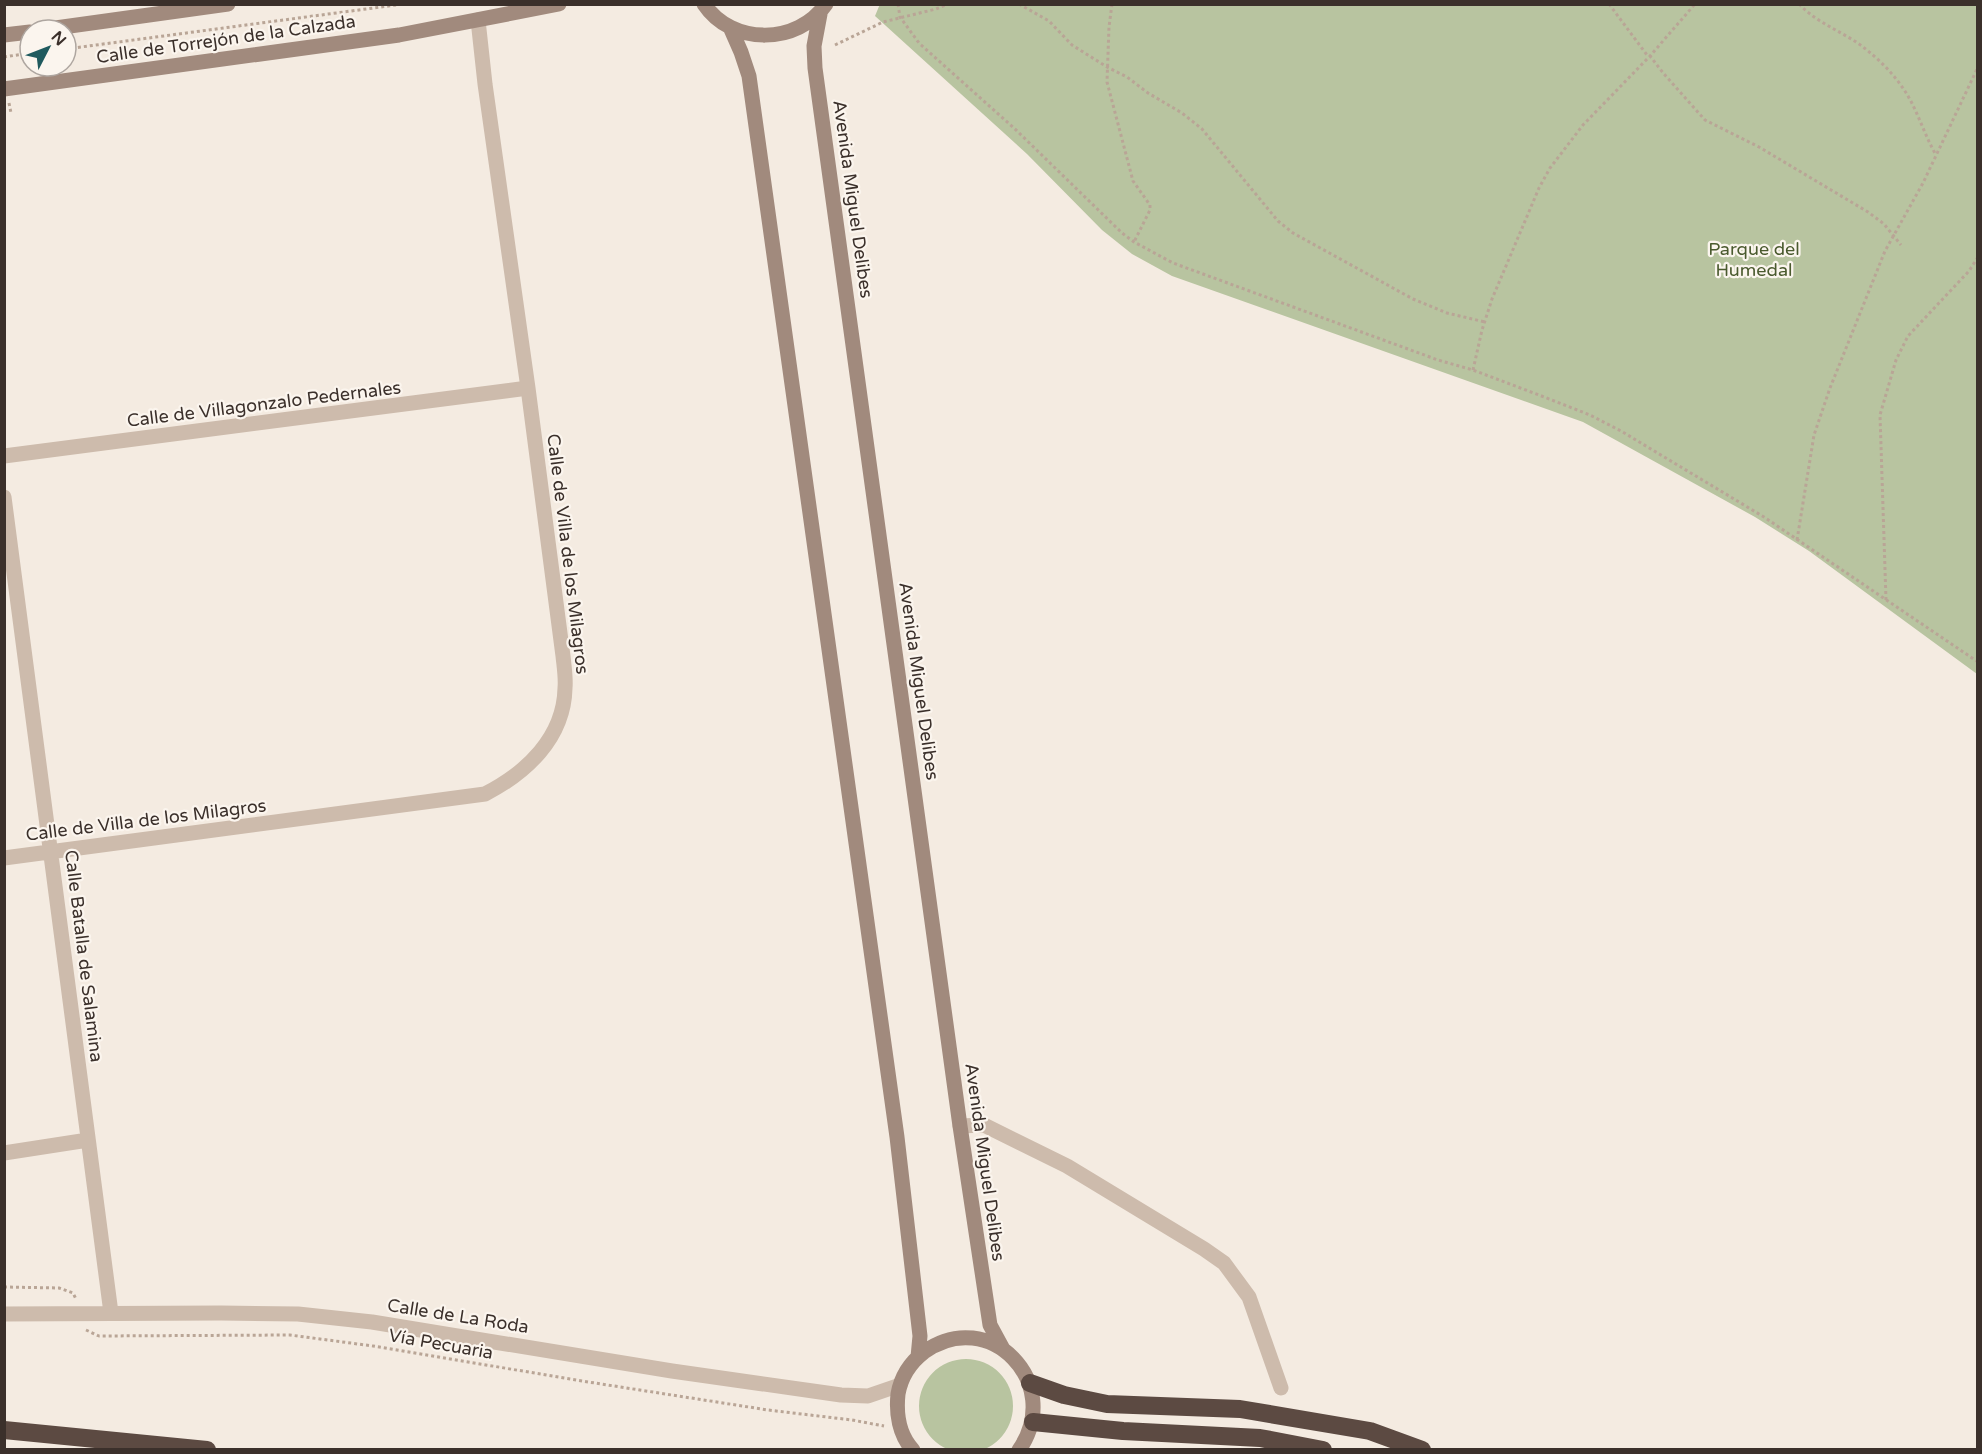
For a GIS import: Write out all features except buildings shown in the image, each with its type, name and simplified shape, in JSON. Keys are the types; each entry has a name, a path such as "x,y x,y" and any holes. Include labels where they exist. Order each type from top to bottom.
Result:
{"highway":[{"path":"1030,1383 1064,1395 1107,1404 1240,1409 1261,1412 1370,1431 1422,1449"},
{"path":"1032,1422 1123,1431 1260,1438 1323,1449"},
{"path":"4,1430 207,1449"}],"main road":[{"name":"Calle de Torrejón de la Calzada","path":"78,25 228,4"},
{"name":"Calle de Torrejón de la Calzada","path":"4,89 399,35 559,4"},
{"path":"704,4 717,19 730,27 748,34 768,36 787,33 805,26 823,9"},
{"name":"Avenida Miguel Delibes","path":"823,9 814,46 815,68 960,1126 990,1325 1003,1349"},
{"path":"730,27 748,76 897,1137 920,1336 918,1357"},
{"path":"913,1449 900,1426 897,1406 900,1385 907,1370 918,1357 933,1346 950,1339 969,1338 987,1341 1003,1349 1019,1364 1030,1383 1034,1404 1032,1422 1019,1449"}],"street":[{"name":"Calle de Villa de los Milagros","path":"4,858 485,794 505,784 546,746 560,719 566,689 563,656 478,20"},
{"name":"Calle de Villagonzalo Pedernales","path":"4,456 528,388"},
{"name":"Calle Batalla de Salamina","path":"4,497 111,1313"},
{"path":"960,1126 984,1125 1067,1166 1224,1263 1249,1297 1281,1388"},
{"path":"4,1152 88,1140"},
{"name":"Calle de La Roda","path":"4,1314 298,1314 372,1322 672,1371 841,1395 868,1396 900,1385"}],"path":[{"path":"898,4 900,17 919,43 1014,128 1096,209 1134,242 1173,263 1438,360 1473,370 1590,415 1621,431 1764,517 1977,662"},
{"path":"835,45 883,22 948,4"},
{"path":"1019,4 1049,21 1072,45 1107,67 1127,76 1202,129 1278,221 1293,233 1413,299 1447,313 1485,322"},
{"path":"1112,4 1107,82 1133,182 1150,205 1150,210 1134,242"},
{"path":"1609,4 1647,55 1705,120 1759,147 1868,212 1884,225 1901,245"},
{"path":"1473,370 1485,322 1506,266 1539,188 1550,168 1583,125 1650,56 1695,4"},
{"path":"1799,4 1816,20 1862,46 1896,79 1908,95 1936,155"},
{"path":"78,47 396,5"},
{"path":"1797,540 1814,435 1830,388 1885,251 1923,183 1977,67"},
{"path":"1886,600 1880,415 1896,360 1908,336 1969,271 1977,257"},
{"name":"Vía Pecuaria","path":"4,1287 60,1288 73,1293 83,1329 99,1336 291,1335 768,1410 882,1426 900,1426"}],"green space":[{"name":"Parque del Humedal","path":"880,4 1977,5 1977,674 1809,551 1755,517 1583,422 1172,276 1132,254 1102,230 1027,154 875,16"},
{"path":"966,1359 984,1363 999,1373 1009,1388 1013,1406 1009,1424 999,1439 984,1449 966,1453 948,1449 933,1439 923,1424 919,1406 923,1388 933,1373 948,1363"}]}
